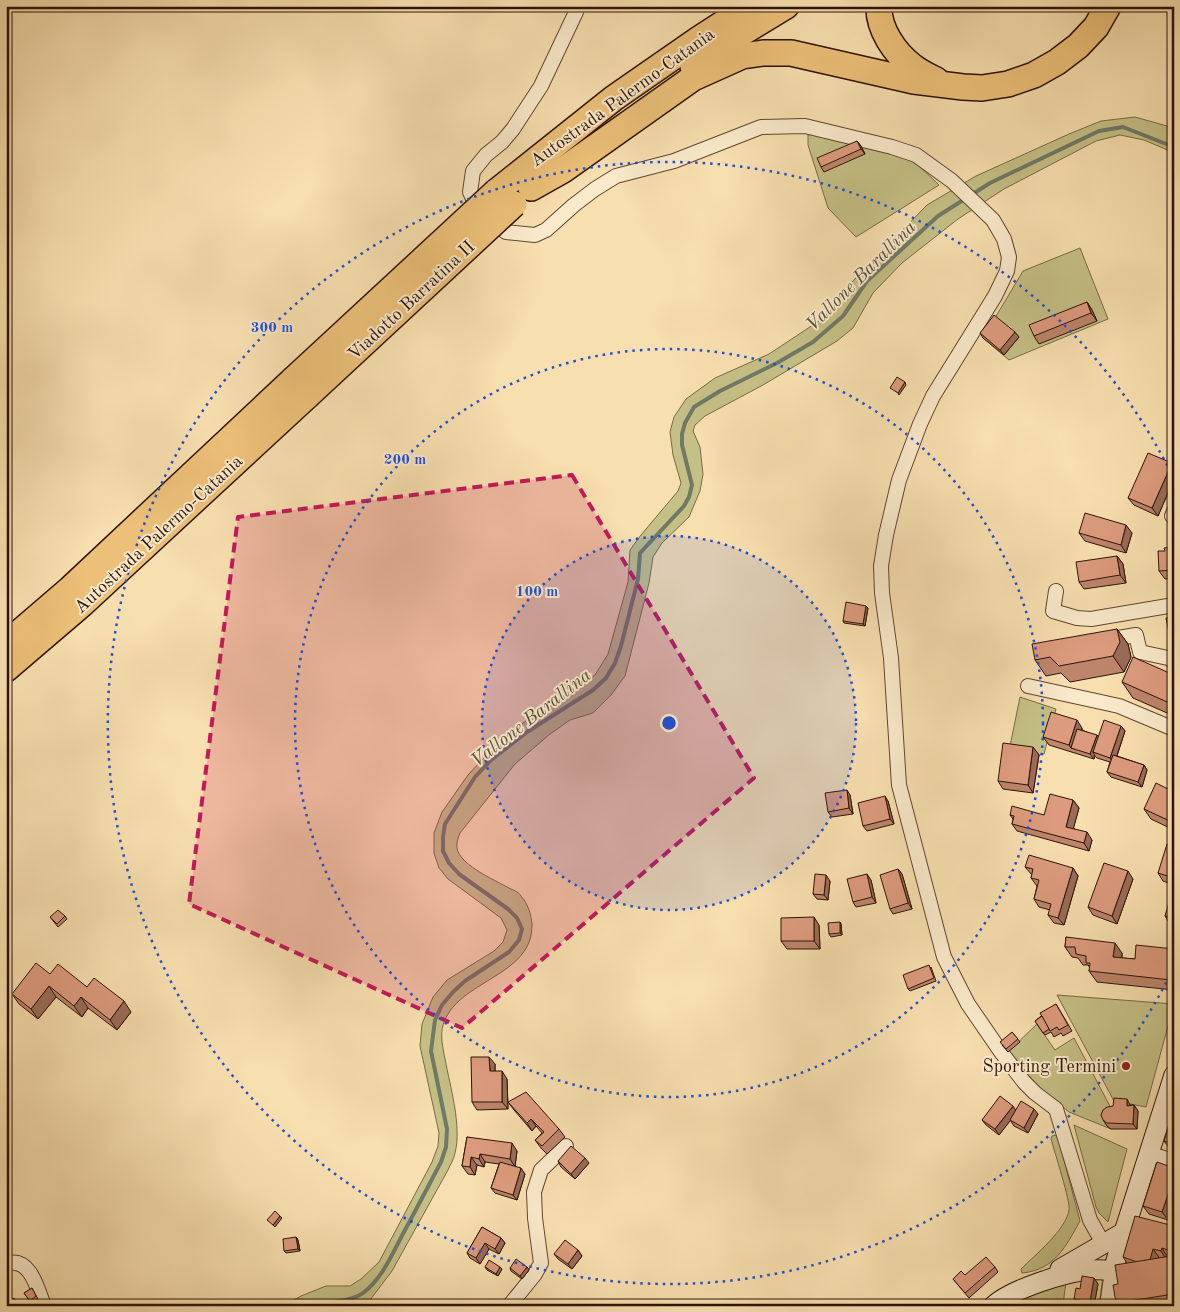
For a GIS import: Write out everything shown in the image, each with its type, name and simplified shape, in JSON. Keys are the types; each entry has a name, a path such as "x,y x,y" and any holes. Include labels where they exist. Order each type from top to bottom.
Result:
{"highway":[{"path":"699,39 737,6"},
{"name":"Autostrada Palermo-Catania","path":"514,195 614,98 750,6"},
{"name":"Autostrada Palermo-Catania","path":"514,195 633,107 735,37 786,6"},
{"path":"879,6 878,15 892,47 912,66 943,84"},
{"path":"514,195 563,170 693,78 742,56 764,53 791,53 914,81 982,88 1008,84 1034,75 1057,62 1078,46 1096,27 1108,6"},
{"name":"Viadotto Barratina II","path":"300,388 514,195"},
{"name":"Autostrada Palermo-Catania","path":"6,644 300,388"},
{"name":"Autostrada Palermo-Catania","path":"6,669 82,604 300,388"}],"main road":[{"path":"993,1306 1010,1293 1084,1271 1116,1283 1124,1232 1174,1076"},
{"path":"1025,1288 1124,1232"}],"street":[{"path":"577,6 576,12 541,86 514,129 486,155 473,171 470,192 477,207 488,219 506,232 534,235 546,230 574,204 616,176 674,161 761,127 804,126 892,146 916,155 952,180 993,220 1004,239 1009,257 1008,271 995,296 933,396 911,446 899,480 886,535 881,566 882,593 891,658 899,785 944,957 968,1004 1001,1052 1024,1082 1056,1109 1090,1220 1104,1245"},
{"path":"1174,511 1172,516 1174,517"},
{"path":"1056,591 1053,611 1077,618 1091,619 1174,605"},
{"path":"1089,644 1136,635 1140,652 1174,661"},
{"path":"1028,686 1119,706 1174,729"},
{"path":"509,1306 541,1263 535,1218 534,1192 541,1170 566,1146"},
{"path":"1150,1154 1174,1162"},
{"path":"6,1264 12,1262 23,1265 34,1278 44,1306"},
{"path":"1108,1306 1116,1283"}],"highlighted area":[{"path":"572,475 754,778 462,1028 189,904 238,517"}],"shaded area":[{"path":"1135,117 1167,126 1174,133 1174,151 1144,140 1120,135 1096,141 1004,189 958,219 902,263 873,293 853,328 837,341 763,385 705,416 695,425 693,431 700,447 703,474 700,491 689,517 662,543 653,557 649,583 625,676 611,695 593,713 570,720 550,734 515,764 458,838 458,851 462,858 486,876 516,891 526,902 532,924 529,942 521,956 463,998 451,1010 443,1025 443,1047 457,1131 457,1142 452,1162 392,1271 370,1300 362,1306 284,1306 301,1296 326,1286 350,1286 361,1279 379,1262 432,1162 438,1146 439,1133 420,1046 422,1024 433,997 447,980 494,951 503,942 507,930 501,918 448,879 439,868 434,853 434,833 442,812 468,775 504,736 568,696 595,675 608,654 628,582 630,550 678,491 681,483 673,455 670,432 674,417 686,399 715,378 769,354 831,313 850,284 927,205 976,176 1069,134 1101,121"},
{"path":"808,132 912,159 939,185 856,237 828,208 808,145"},
{"path":"1080,248 1108,319 1009,360 983,338 1023,271"},
{"path":"1020,697 1056,709 1044,754 1009,751"},
{"name":"Sporting Termini","path":"1057,995 1174,1004 1146,1107 1114,1101"},
{"path":"1037,1024 1055,1050 1074,1038 1113,1112 1107,1126 1111,1129 1069,1112 1040,1088 1008,1052"},
{"path":"1074,1125 1127,1149 1108,1222 1096,1207"},
{"path":"1055,1135 1058,1137 1080,1221 1064,1248 1051,1262 1033,1271 1022,1273 1021,1269 1062,1226 1069,1210 1065,1187 1051,1139"},
{"path":"1066,1282 1063,1305 1065,1306 1013,1306 1029,1296"}],"building":[{"path":"857,141 861,149 821,167 817,158"},
{"path":"1087,302 1091,313 1034,336 1029,325"},
{"path":"994,315 1015,332 1000,350 980,333"},
{"path":"897,377 905,382 898,393 890,388"},
{"path":"1148,453 1172,463 1152,508 1128,498"},
{"path":"1085,513 1126,525 1121,545 1079,533"},
{"path":"1174,547 1174,570 1159,571 1158,551 1165,551 1164,548"},
{"path":"1117,556 1120,575 1079,582 1076,562"},
{"path":"846,602 866,606 863,624 843,621"},
{"path":"1174,617 1174,645 1171,643 1166,618"},
{"path":"1117,629 1120,642 1113,656 1059,666 1050,657 1035,660 1032,644"},
{"path":"1133,657 1174,675 1174,705 1122,682"},
{"path":"1051,712 1077,720 1069,745 1043,737"},
{"path":"1104,720 1121,726 1110,758 1093,752"},
{"path":"1077,729 1097,735 1090,754 1071,748"},
{"path":"1003,743 1033,747 1028,785 998,781"},
{"path":"1113,755 1144,765 1138,782 1107,772"},
{"path":"1156,783 1174,792 1174,823 1144,809"},
{"path":"847,790 849,808 828,812 825,793"},
{"path":"1050,794 1073,800 1066,827 1087,832 1084,843 1012,824 1014,816 1010,815 1012,806 1044,815"},
{"path":"885,796 890,819 863,826 858,803"},
{"path":"1167,844 1174,846 1174,878 1158,873"},
{"path":"1029,855 1073,868 1058,918 1048,915 1051,904 1034,899 1039,880 1031,878 1033,869 1025,867"},
{"path":"1104,863 1128,871 1112,916 1088,907"},
{"path":"898,869 908,903 890,909 880,875"},
{"path":"815,874 826,875 824,895 813,894"},
{"path":"867,874 872,897 853,902 847,879"},
{"path":"1169,902 1174,904 1174,919 1165,916"},
{"path":"58,910 65,916 57,924 50,917"},
{"path":"814,917 814,941 781,941 781,918"},
{"path":"840,922 840,933 829,934 828,923"},
{"path":"1066,937 1115,943 1113,957 1135,959 1136,945 1174,949 1174,971 1171,980 1089,971 1090,963 1086,963 1086,956 1076,954 1075,947 1065,947"},
{"path":"36,963 50,974 58,964 87,987 94,978 124,1001 110,1020 81,997 74,1006 49,986 31,1009 12,994"},
{"path":"929,965 934,978 908,989 903,975"},
{"path":"1056,1004 1068,1025 1059,1030 1057,1027 1050,1031 1040,1013"},
{"path":"1042,1016 1049,1029 1043,1033 1035,1021"},
{"path":"1012,1032 1018,1039 1006,1049 1000,1042"},
{"path":"471,1057 489,1057 490,1071 502,1071 502,1102 472,1102"},
{"path":"526,1092 559,1129 542,1146 535,1140 544,1132 531,1119 527,1123 508,1102"},
{"path":"1000,1096 1013,1106 995,1129 982,1120"},
{"path":"1114,1098 1127,1099 1127,1106 1134,1105 1133,1124 1107,1123 1103,1120 1101,1115 1103,1110 1113,1106"},
{"path":"1021,1101 1034,1109 1024,1128 1010,1120"},
{"path":"1174,1112 1174,1144 1164,1141"},
{"path":"467,1137 512,1143 510,1159 480,1154 479,1159 471,1157 470,1167 462,1166"},
{"path":"571,1146 585,1158 571,1174 558,1161"},
{"path":"500,1162 521,1168 513,1195 491,1188"},
{"path":"1157,1162 1174,1168 1174,1177 1162,1212 1143,1206"},
{"path":"275,1211 280,1216 273,1225 267,1220"},
{"path":"1135,1216 1174,1226 1174,1252 1162,1248 1161,1251 1153,1249 1150,1260 1137,1262 1123,1257"},
{"path":"482,1227 501,1238 495,1249 485,1243 476,1258 467,1253"},
{"path":"296,1237 298,1249 284,1251 283,1239"},
{"path":"565,1240 578,1250 568,1264 554,1254"},
{"path":"1171,1256 1174,1272 1174,1294 1116,1303 1113,1285 1118,1284 1115,1265"},
{"path":"986,1257 995,1267 965,1293 953,1279 961,1271 965,1275"},
{"path":"516,1259 527,1267 520,1276 510,1268"},
{"path":"489,1260 500,1267 496,1274 485,1267"},
{"path":"1082,1276 1094,1278 1090,1302 1074,1299 1076,1288 1080,1289"},
{"path":"32,1288 36,1296 30,1301 24,1293"},
{"path":"14,1298 19,1306 6,1306 6,1304"}],"waterway":[{"name":"Vallone Barallina","path":"319,1306 353,1298 363,1293 376,1280 392,1256 441,1162 446,1147 447,1129 431,1051 435,1020 442,1005 453,992 465,981 509,952 519,940 522,929 517,918 508,909 459,874 449,863 443,851 445,824 475,777 491,760 527,732 593,690 606,678 615,663 638,579 640,553 684,506 689,497 692,485 682,445 682,434 685,423 694,407 720,391 777,363 813,342 843,316 867,281 938,216 990,183 1099,131 1123,127 1174,147"}],"place":[{"name":"Sporting Termini","path":"1126,1066"}]}
